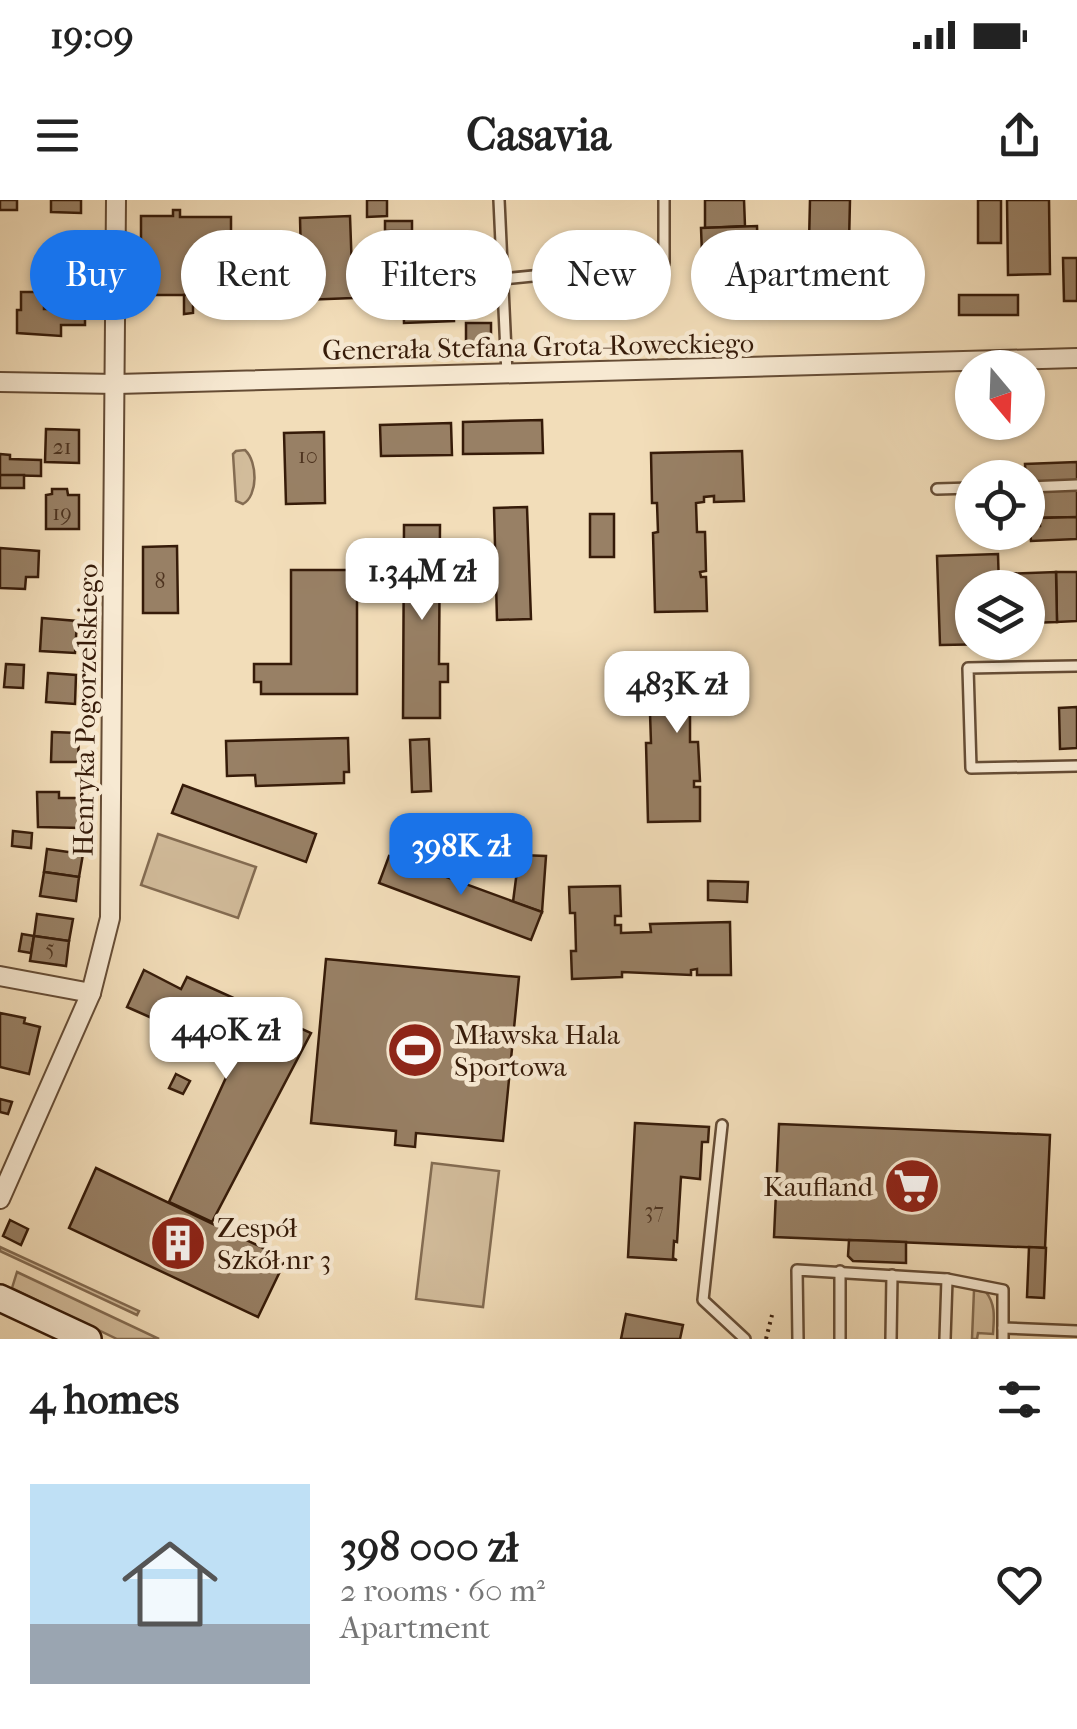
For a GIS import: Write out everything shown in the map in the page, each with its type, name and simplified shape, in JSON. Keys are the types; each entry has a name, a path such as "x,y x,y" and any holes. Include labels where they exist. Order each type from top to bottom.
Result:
{"main road":[{"path":"0,1298 88,1339"}],"street":[{"name":"Henryka Pogorzelskiego","path":"0,1199 92,993 110,918 116,200"},
{"name":"Generała Stefana Grota-Roweckiego","path":"0,382 116,384 1077,358"},
{"path":"0,976 92,993"}],"lane":[{"path":"499,200 500,230"},
{"path":"512,278 664,262 664,200"},
{"path":"504,320 506,374"},
{"path":"1045,487 1077,486"},
{"path":"938,489 955,488"},
{"path":"1077,666 968,668 971,768 1077,766"},
{"path":"722,1125 703,1300 744,1339"},
{"path":"798,1339 797,1270 947,1280 1003,1290 1003,1333 1077,1331"},
{"path":"840,1271 840,1339"},
{"path":"891,1339 892,1275"},
{"path":"946,1339 947,1280"}],"path":[{"path":"766,1339 772,1314"}],"shaded area":[{"path":"245,450 255,478 251,494 243,504 236,501 233,454"},
{"path":"158,834 256,867 238,918 141,885"},
{"path":"432,1163 499,1171 483,1307 416,1299"},
{"path":"0,1247 139,1311 137,1315 0,1251"},
{"path":"17,1272 159,1339 117,1339 12,1288"},
{"path":"974,1290 986,1292 994,1312 993,1334 978,1333 977,1339 972,1339"}],"building":[{"path":"0,200 17,200 17,210 0,210"},
{"path":"51,200 81,200 81,213 51,212"},
{"path":"367,200 387,200 387,216 367,217"},
{"path":"705,200 744,200 745,226 705,228"},
{"path":"810,200 850,200 849,230 809,230"},
{"path":"978,200 1001,200 1001,243 978,243"},
{"path":"1007,200 1049,200 1050,274 1008,275"},
{"path":"173,210 180,210 180,217 231,217 231,230 181,230 181,295 161,295 161,230 141,230 141,216 173,216"},
{"path":"350,216 351,230 346,230 346,298 326,299 326,230 300,230 300,218"},
{"path":"385,221 412,221 412,230 385,230"},
{"path":"757,226 757,230 701,230"},
{"path":"1063,258 1077,258 1077,301 1064,301"},
{"path":"21,292 30,292 30,320 85,320 85,325 61,325 61,336 17,333 17,310 21,310"},
{"path":"959,295 1018,295 1018,315 959,315"},
{"path":"404,320 454,320 454,321"},
{"path":"466,323 491,323 491,343 466,343"},
{"path":"542,420 543,453 463,454 463,422"},
{"path":"451,423 452,455 381,456 380,425"},
{"path":"46,429 79,430 79,463 45,462"},
{"path":"324,432 325,503 286,504 284,433"},
{"path":"742,451 744,501 714,502 714,496 696,503 697,532 705,532 706,571 700,572 701,577 706,577 707,611 655,612 653,533 658,532 657,503 652,503 651,453"},
{"path":"0,454 10,455 10,459 41,460 41,476 0,475"},
{"path":"1077,462 1077,517 1045,518 1045,463"},
{"path":"0,475 24,475 24,488 0,488"},
{"path":"52,489 67,489 68,495 79,495 79,529 46,529 46,495 52,494"},
{"path":"527,507 531,619 497,620 494,508"},
{"path":"590,514 614,514 614,557 590,557"},
{"path":"1077,517 1077,539 1045,540 1045,518"},
{"path":"404,525 440,525 439,664 448,664 448,682 440,682 440,718 403,718"},
{"path":"177,546 178,613 143,613 143,547"},
{"path":"0,548 39,551 38,577 26,577 25,589 0,588"},
{"path":"998,554 998,570 955,570 955,645 940,645 937,556"},
{"path":"291,570 357,570 357,694 261,694 261,682 254,682 254,664 291,664"},
{"path":"1045,572 1056,572 1057,622 1045,622"},
{"path":"1056,572 1077,572 1077,621 1057,622"},
{"path":"42,618 77,621 75,653 40,651"},
{"path":"706,661 722,661 724,712 707,712 707,706 697,706 698,712 690,712 690,742 698,742 700,781 694,781 694,787 700,787 700,821 648,822 646,743 651,743 644,663 706,666"},
{"path":"6,664 24,665 23,688 4,687"},
{"path":"48,673 76,675 75,704 46,702"},
{"path":"1077,707 1077,748 1060,749 1059,708"},
{"path":"52,732 79,733 78,762 51,762"},
{"path":"348,738 349,772 344,772 344,783 256,786 255,775 227,776 226,741"},
{"path":"429,739 431,791 412,792 410,740"},
{"path":"183,785 316,834 306,862 172,813"},
{"path":"37,792 81,798 81,828 38,827"},
{"path":"13,831 32,833 31,848 12,846"},
{"path":"47,849 83,854 79,877 44,872"},
{"path":"519,855 546,856 542,912 513,902"},
{"path":"389,856 542,912 531,940 379,883"},
{"path":"44,872 79,877 76,901 40,896"},
{"path":"708,881 748,882 747,902 708,900"},
{"path":"620,886 621,916 615,916 615,925 621,925 621,933 651,932 650,924 730,922 731,975 697,975 697,969 691,970 691,975 622,972 622,977 572,979 575,913 570,913 569,887"},
{"path":"37,914 73,919 69,941 34,936"},
{"path":"22,934 34,936 31,953 19,951"},
{"path":"34,936 69,941 66,966 30,961"},
{"name":"Mławska Hala Sportowa","path":"326,959 519,977 503,1141 416,1133 415,1147 395,1145 396,1131 311,1123"},
{"path":"144,970 181,989 187,977 311,1033 212,1222 169,1202 240,1047 159,1007 154,1019 127,1007"},
{"path":"0,1013 25,1018 24,1023 40,1027 29,1074 0,1067"},
{"path":"176,1074 190,1081 183,1094 169,1088"},
{"path":"0,1099 12,1102 8,1114 0,1112"},
{"path":"635,1123 709,1127 708,1142 702,1142 700,1179 681,1177 673,1258 677,1260 628,1257"},
{"name":"Kaufland","path":"779,1124 1050,1135 1045,1248 774,1237"},
{"name":"Zespół Szkół nr 3","path":"96,1168 286,1259 258,1317 69,1228"},
{"path":"10,1220 28,1229 21,1245 3,1236"},
{"path":"849,1240 906,1242 906,1263 853,1261 848,1256"},
{"path":"1029,1247 1046,1248 1044,1298 1027,1297"},
{"path":"626,1314 683,1325 680,1339 621,1339"}],"place":[{"name":"Mławska Hala Sportowa","path":"415,1050"},
{"name":"Kaufland","path":"912,1186"},
{"name":"Zespół Szkół nr 3","path":"178,1243"}]}
